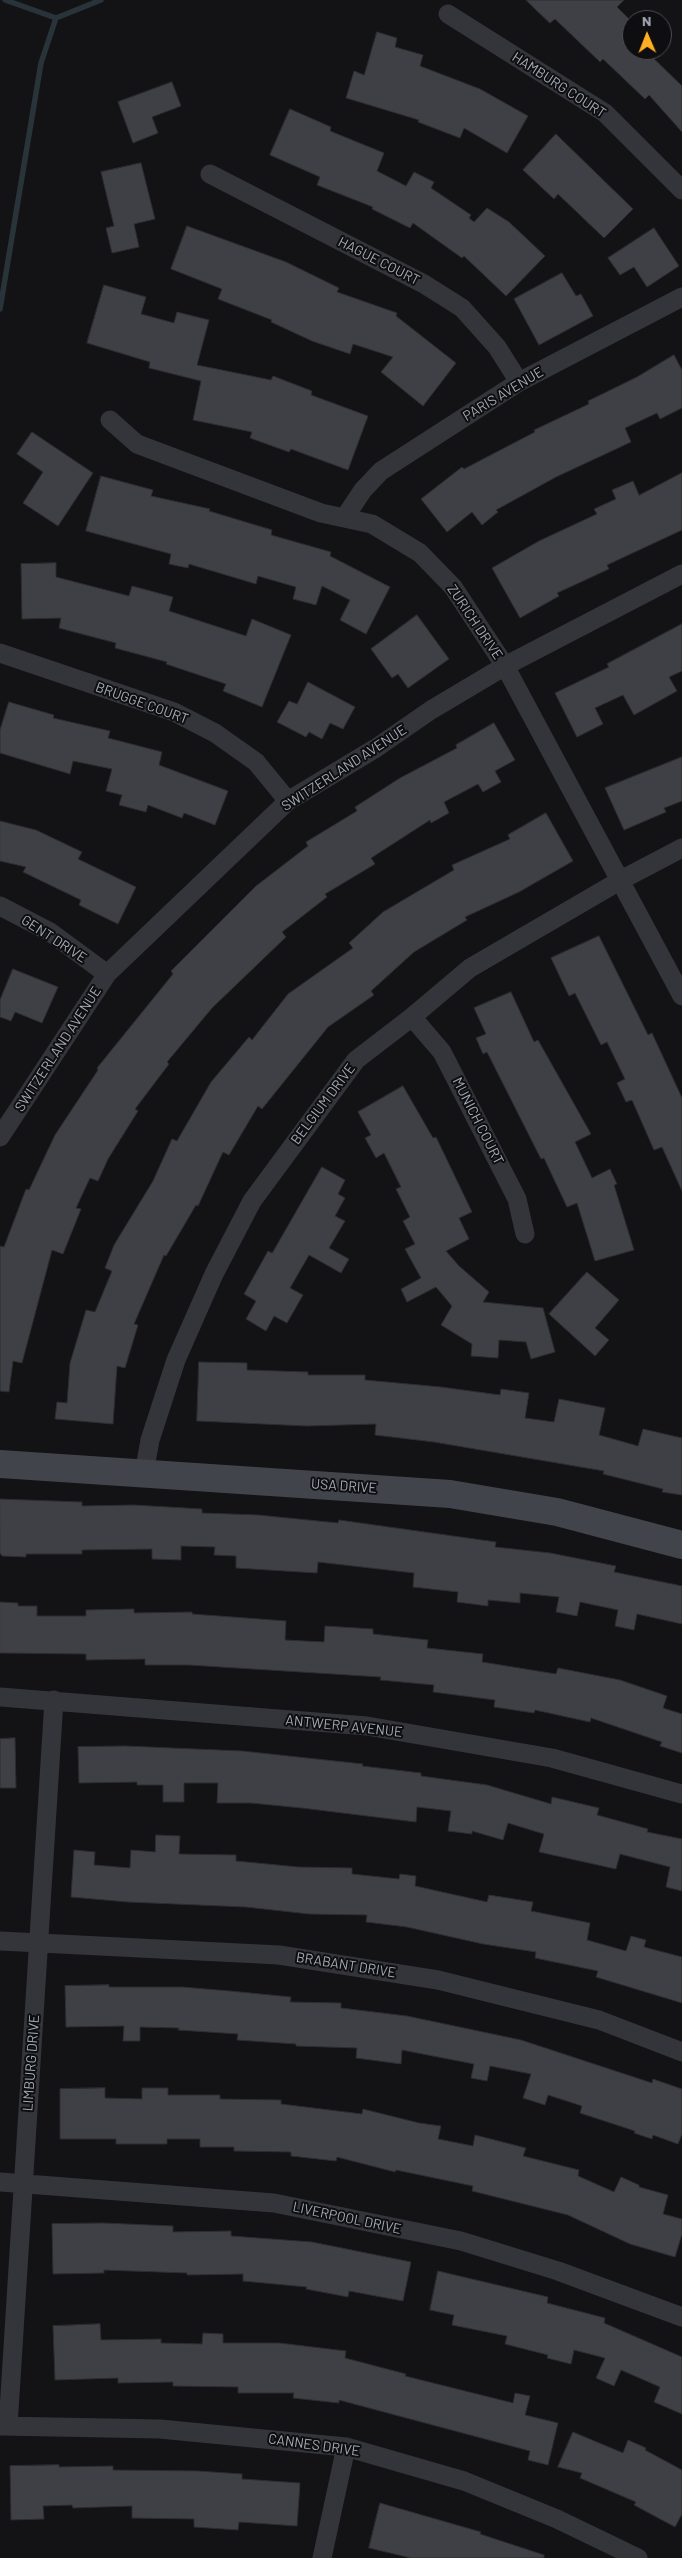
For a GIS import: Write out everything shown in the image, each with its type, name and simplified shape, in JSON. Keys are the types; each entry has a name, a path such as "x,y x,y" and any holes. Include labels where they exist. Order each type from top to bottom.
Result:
{"street":[{"name":"HAMBURG COURT","path":"448,14 605,113 682,190"},
{"name":"HAGUE COURT","path":"210,174 424,284 462,308 497,347 519,382"},
{"name":"PARIS AVENUE","path":"345,517 363,490 381,471 519,382 682,297"},
{"name":"ZURICH DRIVE","path":"110,420 138,444 321,512 372,524 420,553 453,587 505,666 682,996"},
{"name":"SWITZERLAND AVENUE","path":"0,1137 107,974 288,801 376,748 431,710 505,666 682,574"},
{"name":"BRUGGE COURT","path":"0,653 174,712 215,733 256,762 288,801"},
{"name":"BELGIUM DRIVE","path":"144,1473 150,1440 176,1360 214,1274 252,1200 356,1060 412,1017 470,968 621,880 682,848"},
{"name":"GENT DRIVE","path":"0,906 50,932 107,974"},
{"name":"MUNICH COURT","path":"412,1017 442,1052 517,1199 525,1234"},
{"name":"USA DRIVE","path":"0,1464 450,1494 557,1512 682,1545"},
{"name":"ANTWERP AVENUE","path":"0,1697 368,1726 552,1758 682,1794"},
{"name":"LIMBURG DRIVE","path":"4,2426 40,1944 54,1700"},
{"name":"BRABANT DRIVE","path":"0,1941 279,1955 438,1980 599,2020 682,2052"},
{"name":"LIVERPOOL DRIVE","path":"0,2182 274,2203 460,2241 558,2271 682,2317"},
{"name":"CANNES DRIVE","path":"4,2426 160,2429 346,2447 464,2481 557,2519 638,2558"},
{"path":"322,2558 346,2447"}],"building":[{"path":"526,0 624,0 617,7 622,12 622,60 655,60 682,86 682,132 649,95 645,99 603,59 600,62 555,19 550,23"},
{"path":"377,32 397,38 395,47 423,55 420,66 480,89 528,116 507,153 464,128 460,138 418,122 419,120 346,98 354,71 364,75"},
{"path":"172,82 181,106 152,117 158,133 133,143 118,102"},
{"path":"290,109 331,127 330,131 384,153 377,171 406,186 414,172 434,182 431,188 471,215 469,218 474,222 487,208 509,222 545,256 506,296 464,256 462,258 413,223 410,228 372,209 373,207 317,185 320,177 270,155"},
{"path":"556,134 633,209 604,238 558,194 554,199 523,170"},
{"path":"141,163 155,219 134,224 139,247 112,253 106,228 114,226 101,172"},
{"path":"187,226 286,262 339,288 337,292 397,313 396,316 456,363 423,406 381,372 393,357 353,344 350,354 312,341 271,322 272,320 218,299 222,289 171,269"},
{"path":"654,228 679,266 647,287 634,267 620,275 608,258"},
{"path":"562,273 576,296 581,294 593,316 539,345 514,299"},
{"path":"104,285 146,297 141,314 174,323 177,312 209,320 197,365 271,380 273,376 312,391 311,395 368,416 348,470 291,449 289,452 250,438 252,432 193,420 201,381 149,368 150,362 87,343"},
{"path":"674,355 682,370 682,408 660,419 657,413 625,428 631,442 556,477 496,510 498,512 482,525 472,512 447,532 421,499 462,467 464,469 535,432 534,430 589,404 588,401 637,377"},
{"path":"32,432 93,473 58,526 23,503 43,472 17,454"},
{"path":"682,473 682,530 607,565 609,569 557,593 559,596 520,618 492,568 539,541 597,514 594,509 616,499 612,490 633,481 639,495"},
{"path":"101,476 153,490 151,496 210,509 209,511 272,530 271,535 331,552 330,556 390,587 366,634 340,620 350,600 322,586 316,605 293,599 296,587 258,576 256,584 189,564 188,568 169,564 171,554 86,531"},
{"path":"56,563 56,577 129,596 132,586 173,597 169,611 246,636 252,619 291,635 262,707 223,691 226,684 166,664 167,662 115,648 116,643 59,628 61,618 22,619 21,564"},
{"path":"417,615 449,659 408,688 398,674 392,678 371,649"},
{"path":"682,624 682,671 669,677 677,691 634,715 623,695 595,708 603,724 577,737 555,693 609,667 607,664"},
{"path":"308,682 355,707 343,729 330,723 322,739 309,732 306,737 277,722 289,701 297,704"},
{"path":"9,702 54,715 53,718 110,731 108,738 162,752 159,765 228,791 215,825 184,813 182,818 148,805 146,812 119,805 122,795 106,791 112,769 73,761 70,774 0,753 0,730"},
{"path":"494,723 515,760 495,771 501,782 483,792 478,784 444,802 449,813 431,823 430,820 371,858 375,864 325,894 327,897 282,932 286,937 212,1008 167,1062 169,1064 135,1109 138,1111 108,1159 98,1181 90,1178 76,1208 81,1209 63,1254 52,1250 22,1363 13,1361 9,1392 0,1391 0,1246 4,1247 26,1189 29,1190 55,1135 98,1070 97,1068 173,974 171,971 256,886 308,846 306,842 357,811 355,807 400,778 457,748 456,745"},
{"path":"682,757 682,801 664,808 666,812 624,830 605,788"},
{"path":"546,813 573,861 519,892 465,917 467,920 414,952 371,991 374,995 328,1027 262,1109 258,1106 229,1155 223,1152 198,1206 196,1205 166,1256 164,1255 134,1324 138,1325 125,1368 117,1366 113,1424 55,1419 57,1402 67,1403 70,1363 86,1310 95,1312 112,1271 105,1268 114,1245 153,1181 172,1139 177,1141 211,1082 249,1037 252,1040 288,994 353,948 349,943 383,912 454,870 452,865 510,839 508,835"},
{"path":"0,821 36,830 82,852 78,859 136,887 118,924 79,905 81,900 23,872 26,867 0,861"},
{"path":"599,936 648,1035 652,1033 682,1098 682,1191 662,1147 654,1150 632,1100 626,1102 617,1083 625,1079 607,1042 601,1045 575,993 569,996 551,958"},
{"path":"13,969 58,987 42,1023 15,1012 11,1021 0,1017 0,1000"},
{"path":"511,992 534,1042 538,1040 591,1134 575,1142 592,1178 610,1169 617,1184 614,1185 634,1250 595,1261 577,1203 567,1207 544,1158 541,1159 487,1052 483,1054 476,1038 486,1034 474,1008"},
{"path":"403,1086 433,1138 436,1137 472,1212 459,1218 469,1239 446,1251 459,1266 489,1292 483,1302 543,1308 555,1352 531,1359 526,1342 499,1340 498,1358 471,1356 472,1344 441,1325 452,1306 436,1287 407,1302 401,1289 421,1278 405,1249 415,1244 403,1221 410,1217 396,1189 401,1187 384,1153 376,1158 365,1138 371,1135 358,1112"},
{"path":"322,1167 345,1180 338,1194 345,1198 335,1216 345,1221 329,1248 349,1259 341,1273 309,1255 290,1288 303,1295 287,1323 274,1316 266,1331 246,1319 256,1301 244,1294 268,1251 272,1253"},
{"path":"587,1272 619,1300 595,1328 609,1340 595,1356 549,1314"},
{"path":"199,1362 247,1363 247,1370 308,1372 308,1375 365,1375 365,1380 500,1395 501,1389 529,1393 525,1418 554,1422 559,1399 605,1408 599,1435 638,1446 643,1429 682,1438 682,1495 662,1492 663,1489 603,1474 604,1471 434,1442 375,1435 376,1424 307,1426 197,1421"},
{"path":"0,1499 82,1502 82,1506 134,1505 202,1509 202,1513 258,1515 338,1523 339,1520 496,1542 495,1547 550,1553 616,1566 614,1572 682,1586 682,1624 637,1614 634,1630 615,1626 618,1610 580,1602 577,1616 556,1612 559,1597 520,1593 520,1603 488,1600 488,1606 457,1602 458,1592 413,1587 414,1573 318,1562 317,1573 236,1568 236,1556 214,1555 215,1547 181,1546 181,1560 152,1559 152,1549 82,1550 82,1554 26,1554 26,1557 2,1556 0,1553"},
{"path":"0,1602 18,1603 18,1606 37,1606 37,1616 86,1616 86,1610 134,1609 134,1613 192,1612 192,1614 286,1621 285,1640 324,1642 325,1626 373,1629 373,1634 428,1640 427,1648 483,1654 482,1662 556,1674 558,1668 620,1680 667,1696 663,1708 682,1714 682,1753 660,1746 662,1742 591,1718 590,1722 535,1710 534,1713 494,1707 495,1700 433,1692 434,1685 380,1680 381,1677 189,1665 145,1665 145,1659 86,1660 86,1654 0,1653"},
{"path":"15,1738 16,1788 0,1788 0,1739"},
{"path":"125,1746 242,1751 363,1764 362,1766 421,1773 421,1776 487,1785 551,1804 552,1797 599,1808 597,1815 648,1829 647,1832 682,1839 682,1891 666,1887 670,1867 620,1854 616,1869 539,1852 544,1834 508,1823 503,1840 472,1831 472,1834 448,1831 451,1811 417,1807 416,1822 251,1803 217,1803 218,1783 184,1783 184,1802 163,1802 163,1785 137,1785 137,1782 79,1783 78,1747"},
{"path":"156,1835 180,1836 179,1854 236,1855 236,1861 298,1867 352,1868 352,1874 399,1879 400,1874 416,1876 415,1886 487,1902 489,1895 533,1902 531,1911 590,1923 587,1940 626,1951 631,1936 646,1940 644,1947 682,1957 682,2003 596,1977 598,1971 535,1958 536,1952 483,1944 407,1927 366,1922 367,1915 309,1914 246,1907 128,1902 71,1897 74,1850 95,1852 94,1865 130,1868 131,1850 155,1852"},
{"path":"109,1985 109,1987 182,1987 291,1997 290,2002 341,2003 341,2008 407,2016 521,2040 652,2083 653,2079 682,2089 682,2134 678,2144 653,2135 652,2139 634,2133 635,2131 580,2113 582,2106 548,2095 545,2105 523,2098 531,2074 490,2066 487,2081 471,2078 474,2064 402,2050 401,2064 356,2058 357,2048 296,2046 296,2044 237,2040 238,2034 178,2030 179,2028 140,2027 140,2041 123,2041 124,2026 66,2027 65,1986"},
{"path":"105,2088 105,2098 142,2099 142,2088 168,2088 168,2095 220,2095 220,2099 281,2100 281,2104 362,2114 363,2109 419,2123 441,2126 438,2139 473,2146 475,2135 526,2148 523,2156 579,2170 578,2176 614,2192 621,2177 639,2185 639,2187 668,2195 663,2214 682,2219 682,2234 675,2257 630,2244 568,2215 472,2191 473,2186 396,2170 395,2172 337,2157 336,2161 291,2156 291,2152 234,2151 234,2147 200,2147 200,2139 167,2139 167,2144 116,2144 116,2139 60,2139 60,2089"},
{"path":"103,2223 173,2226 173,2232 231,2231 231,2236 312,2242 411,2262 403,2301 349,2291 348,2297 306,2289 307,2287 243,2281 243,2274 187,2275 187,2273 104,2270 104,2273 53,2274 52,2224"},
{"path":"438,2271 548,2297 547,2303 605,2318 604,2323 682,2357 682,2414 654,2402 660,2387 621,2370 614,2386 596,2378 605,2358 574,2350 571,2364 547,2358 548,2355 505,2344 507,2336 452,2325 454,2315 430,2310"},
{"path":"100,2324 101,2340 161,2339 161,2343 202,2344 203,2333 223,2334 223,2343 279,2343 346,2351 345,2358 406,2374 405,2376 513,2403 515,2393 530,2396 525,2415 558,2423 548,2465 528,2460 530,2451 339,2400 339,2403 293,2398 294,2393 238,2393 238,2387 173,2386 173,2382 118,2383 118,2378 55,2380 53,2326"},
{"path":"573,2432 623,2453 628,2440 646,2448 645,2450 682,2470 682,2514 675,2527 634,2505 636,2502 580,2478 582,2473 558,2467"},
{"path":"59,2465 59,2467 113,2466 113,2470 198,2471 242,2474 242,2479 300,2483 297,2526 239,2522 238,2530 194,2527 194,2519 132,2518 132,2506 73,2508 72,2505 43,2506 44,2519 11,2520 10,2466"},
{"path":"380,2503 481,2532 480,2534 544,2555 544,2558 411,2558 369,2548"}],"waterway":[{"path":"5,0 56,18 101,0"},
{"path":"0,309 41,63 56,18"}]}
